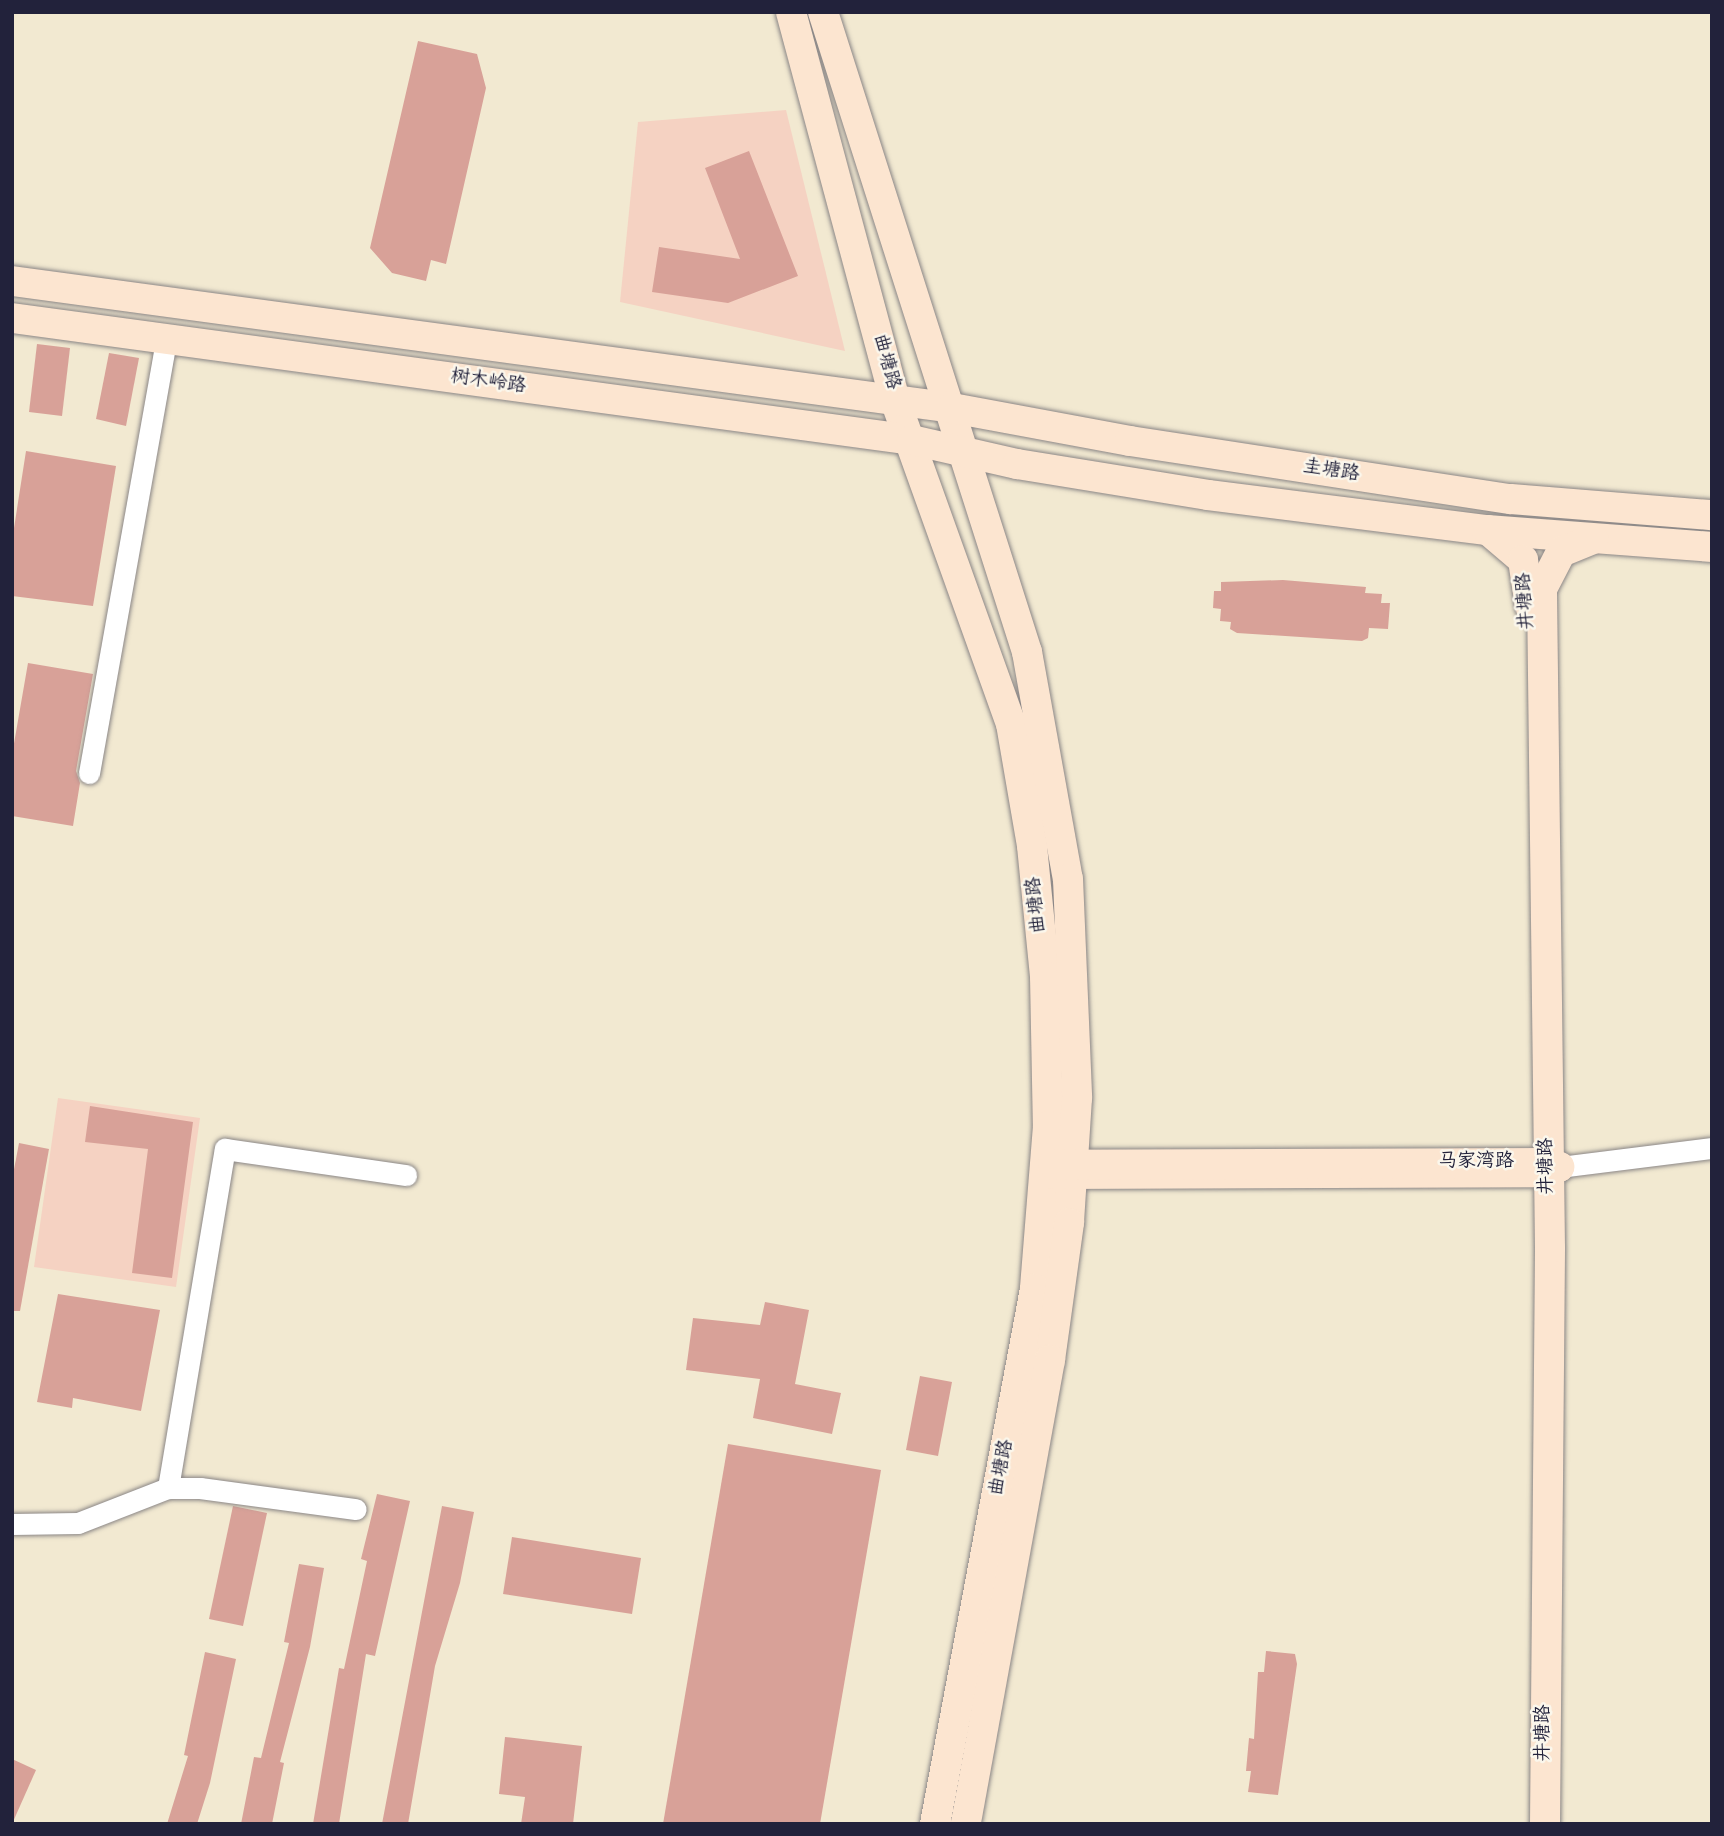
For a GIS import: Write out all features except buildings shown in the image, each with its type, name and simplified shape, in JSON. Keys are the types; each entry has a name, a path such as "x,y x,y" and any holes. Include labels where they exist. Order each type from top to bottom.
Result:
{"main road":[{"name":"曲塘路","path":"791,12 895,400 912,440 1011,724 1041,921 1059,1170 1050,1360 966,1824"},
{"name":"曲塘路","path":"823,12 864,151 952,408 1039,701 1068,880 1077,1098 1059,1170 935,1824"},
{"name":"树木岭路","path":"12,281 952,408"},
{"name":"树木岭路","path":"12,318 912,440 964,452"},
{"name":"圭塘路","path":"952,408 1130,441 1511,499 1712,514"},
{"name":"圭塘路","path":"964,452 1208,495 1487,530 1712,547"},
{"name":"井塘路","path":"1487,530 1523,560 1530,587 1546,1167 1534,1824"},
{"name":"井塘路","path":"1545,1824 1546,1167 1542,589 1561,552 1596,539"},
{"name":"马家湾路","path":"1059,1170 1546,1167"}],"street":[{"path":"89,773 166,339"},
{"path":"1546,1167 1712,1148"},
{"path":"169,1488 225,1149 406,1175"},
{"path":"12,1524 78,1523 169,1488 200,1488 356,1509"}],"shaded area":[{"path":"786,110 845,351 620,302 638,122"},
{"path":"58,1098 200,1118 176,1287 34,1267"}]}
